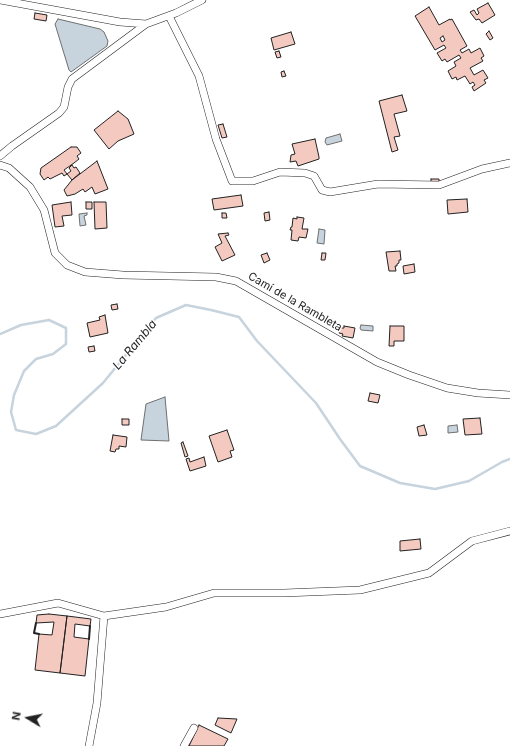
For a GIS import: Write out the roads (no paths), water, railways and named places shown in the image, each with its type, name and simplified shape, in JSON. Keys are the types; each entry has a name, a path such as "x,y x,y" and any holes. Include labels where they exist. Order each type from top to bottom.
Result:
{"street":[{"path":"0,0 120,22 146,24"},
{"path":"0,156 59,113 64,106 68,87 72,79 146,24 169,16 202,0"},
{"path":"169,16 199,76 216,139 232,181 253,181 280,172 305,173 314,176 322,190 330,192 378,184 439,185 482,169 510,164"},
{"name":"Camí de la Rambleta","path":"0,165 9,168 30,187 44,210 55,253 67,265 85,272 124,275 210,276 236,281 377,362 446,388 510,396"},
{"path":"0,614 58,603 104,616 166,607 214,592 284,593 360,590 429,573 472,541 510,531"},
{"path":"89,746 97,703 104,616"},
{"path":"184,746 194,728"}],"waterway":[{"name":"La Rambla","path":"0,334 21,325 49,320 66,328 66,344 53,354 36,359 24,371 14,395 11,412 16,430 36,434 56,426 103,383 156,318 186,305 239,317 257,341 316,403 360,466 400,483 435,489 469,481 510,459"}]}
